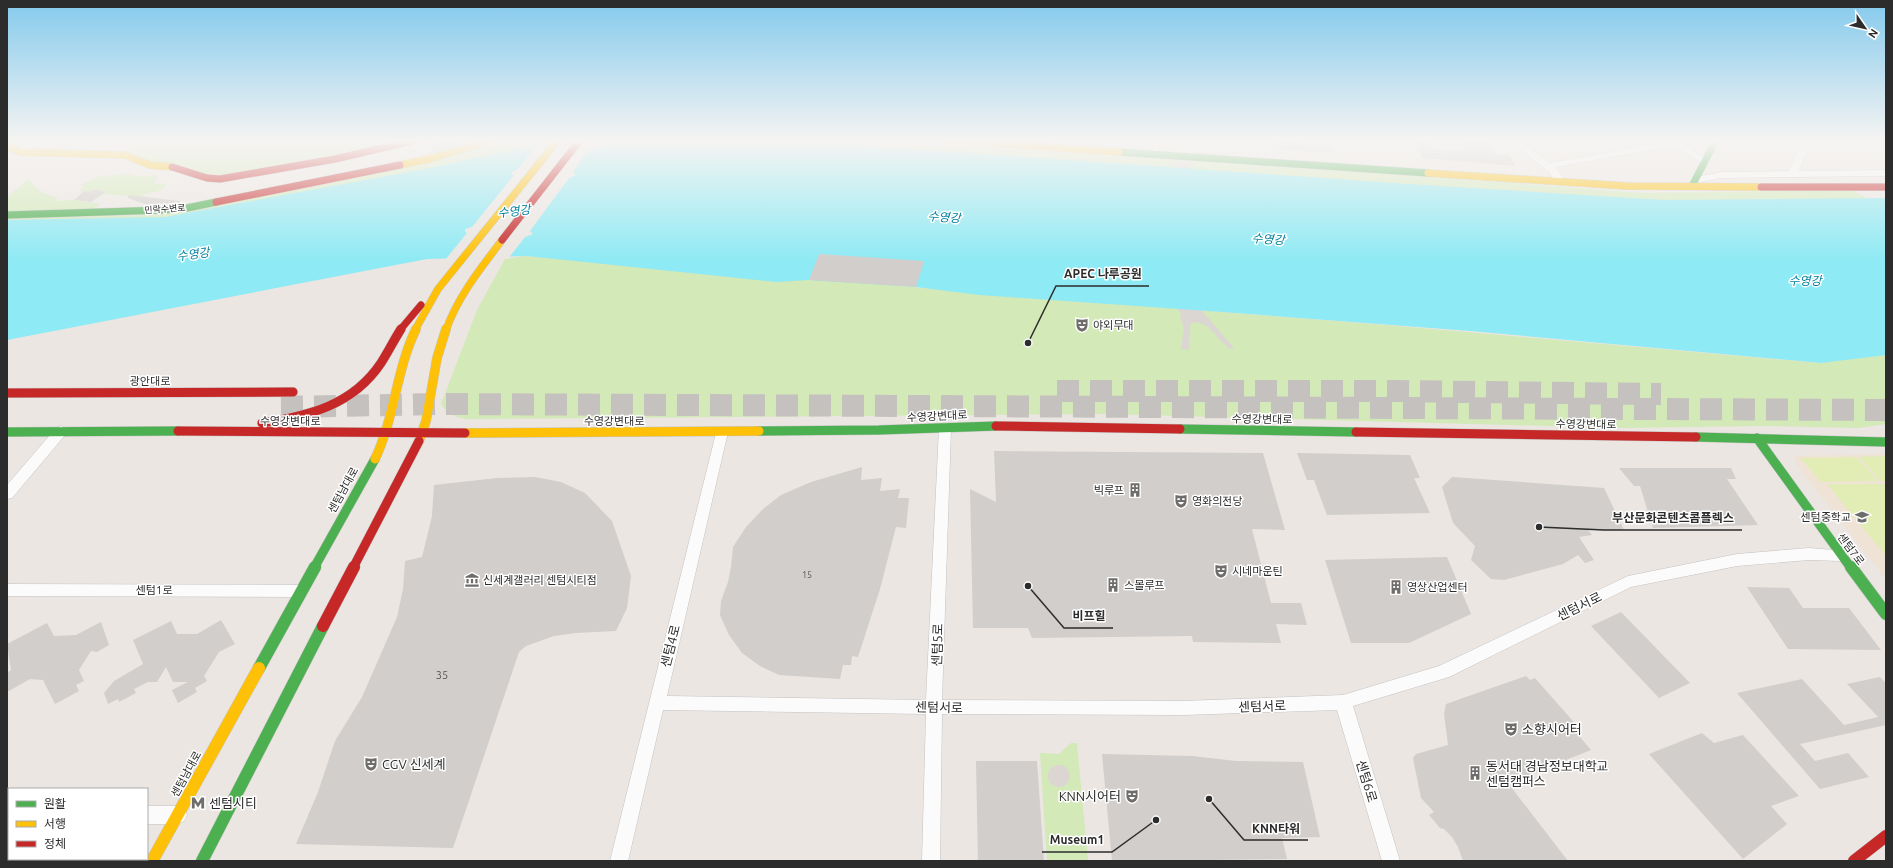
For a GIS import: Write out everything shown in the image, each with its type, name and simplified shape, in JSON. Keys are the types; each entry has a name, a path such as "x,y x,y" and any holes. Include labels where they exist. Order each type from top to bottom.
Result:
{"main road":[{"name":"민락수변로","path":"7,215 188,208 323,181"},
{"name":"센텀남대로","path":"152,861 376,456 386,433 405,356 422,314 455,267 524,181"},
{"path":"202,861 423,434 438,354 443,336 459,301 480,270 549,181"},
{"path":"1649,181 1693,183 1868,184 1885,181"},
{"path":"1868,184 1882,196"},
{"path":"205,432 302,418 328,409 349,397 370,379 397,333 416,309 432,298"},
{"path":"159,383 278,392"},
{"name":"광안대로","path":"10,393 293,392"},
{"name":"수영강변대로","path":"7,432 62,431 423,434 915,430 972,426 1757,438 1886,442"},
{"name":"센텀7로","path":"1757,438 1841,555 1886,614"},
{"name":"수영강변대로","path":"1868,442 1886,439"},
{"path":"1854,861 1886,836"}],"street":[{"path":"1693,183 1702,181"},
{"name":"센텀5로","path":"931,861 934,707 945,428"},
{"path":"7,494 62,431"},
{"name":"센텀4로","path":"619,861 722,432"},
{"name":"센텀서로","path":"656,703 934,707 1183,708 1344,702 1443,672 1628,582 1737,560 1808,554 1841,555"},
{"name":"센텀1로","path":"7,590 301,591"},
{"name":"센텀6로","path":"1344,702 1392,861"},
{"path":"148,815 178,815"}],"shaded area":[{"path":"1163,181 1182,181 1193,300 1234,348 1229,349 1207,326 1197,322 1192,323 1190,326 1189,350 1181,349 1184,328 1180,317 1182,317 1173,301"},
{"name":"센텀중학교","path":"1886,454 1886,579 1796,464 1794,456"},
{"path":"1059,765 1067,768 1070,776 1067,784 1059,787 1051,784 1048,776 1051,768"}],"green space":[{"path":"27,181 30,181 41,192 58,197 55,201 74,200 100,204 93,210 7,212 7,197"},
{"path":"91,181 156,181 156,184 163,183 167,185 159,191 148,193 141,197 106,194 100,196 105,192 94,189 89,192 79,190 86,186 79,186"},
{"path":"335,181 377,181 162,222 7,227 7,218 159,215"},
{"path":"1316,181 1480,181 1642,193 1852,190 1879,205 1654,204"},
{"path":"525,256 1410,327 1821,363 1886,353 1886,424 1859,428 1766,426 1622,428 1105,414 466,419 455,416 449,413 441,404 477,310 505,259"},
{"path":"1886,456 1886,481 1880,481 1859,457"},
{"path":"1856,457 1878,481 1821,482 1800,458"},
{"path":"1827,484 1886,484 1886,556"},
{"path":"1071,743 1077,743 1088,861 1047,861 1040,753 1059,754"}],"water":[{"name":"수영강","path":"362,181 1359,181 1663,200 1886,198 1886,355 1821,363 1470,331 979,295 916,287 809,280 776,282 527,256 427,259 7,340 7,220 165,217"}],"pier":[{"path":"510,181 567,181 530,231 533,234 525,237 508,259 445,260 467,233 465,232 465,229 472,227"}],"building":[{"path":"94,189 106,192 91,202 74,200 84,191 89,192"},
{"path":"129,195 180,201 180,203 144,204 128,198"},
{"path":"819,254 924,261 916,287 809,280"},
{"path":"994,451 1263,453 1285,530 1252,529 1271,603 1301,603 1307,625 1276,624 1281,643 1193,642 1192,636 1032,638 1028,628 973,628 970,489 996,502"},
{"path":"1297,453 1410,455 1420,478 1414,478 1430,513 1327,515 1314,480 1307,480"},
{"path":"862,467 861,480 882,478 880,491 900,489 898,498 909,498 906,528 896,527 880,589 858,657 852,656 851,665 843,665 840,679 779,675 760,666 742,653 729,635 720,615 721,601 728,582 731,567 733,547 746,527 763,509 781,495 811,482"},
{"path":"1619,468 1731,468 1736,479 1727,479 1758,525 1653,528 1640,486 1634,486"},
{"path":"535,477 561,482 585,493 612,521 631,576 627,608 616,631 576,633 554,636 526,646 519,652 453,848 296,844 318,792 335,741 362,697 397,617 403,589 405,561 422,557 432,516 434,485 497,478"},
{"path":"1452,477 1604,488 1624,530 1588,530 1592,535 1579,537 1594,560 1585,563 1578,555 1563,564 1504,580 1491,579 1471,560 1475,546 1453,523 1442,487"},
{"name":"영상산업센터","path":"1447,557 1471,614 1409,643 1351,643 1325,560"},
{"path":"1747,587 1789,588 1803,608 1849,608 1881,650 1788,649"},
{"path":"1621,612 1690,683 1659,698 1591,626"},
{"path":"221,620 235,644 219,652 204,676 207,681 195,688 197,692 178,703 172,690 188,682 173,682 166,667 157,682 148,682 134,689 136,693 119,702 118,699 108,704 104,693 114,681 143,664 133,640 171,621 177,634 197,634"},
{"path":"101,622 109,645 97,652 91,651 79,670 84,681 76,685 79,691 55,704 43,680 30,679 7,692 7,673 11,670 7,644 47,623 54,636 76,635"},
{"name":"동서대 경남정보대학교 센텀캠퍼스","path":"1526,676 1530,680 1535,678 1579,728 1574,730 1591,750 1508,783 1568,861 1463,861 1458,847 1452,837 1444,829 1440,828 1429,815 1434,812 1421,798 1413,758 1416,754 1448,745 1444,714 1446,704"},
{"path":"1880,677 1886,683 1886,725 1800,744 1815,761 1848,753 1869,777 1820,789 1737,693 1802,679 1844,725 1878,717 1847,684"},
{"path":"1702,733 1714,743 1743,735 1799,796 1771,806 1787,824 1743,859 1649,754"},
{"path":"1102,754 1192,756 1236,761 1303,762 1320,837 1282,838 1287,859 1112,861"},
{"path":"976,761 1037,761 1044,861 978,861"}],"tunnel":[{"path":"1057,391 1398,391 1661,394"},
{"path":"281,407 441,404 1886,410"}],"traffic: fast":[{"path":"1692,186 1695,181"},
{"path":"7,215 165,210 187,208 216,202"},
{"path":"759,431 879,430 996,426"},
{"path":"1180,429 1356,432"},
{"path":"7,432 178,431"},
{"path":"1696,437 1886,442"},
{"path":"1757,438 1821,528 1886,614"},
{"path":"259,668 375,459"},
{"path":"202,861 323,626"}],"traffic: slow":[{"path":"375,459 390,420 401,368 408,346 428,305 438,289 525,181"},
{"path":"1542,181 1626,186 1761,187"},
{"path":"419,441 426,421 437,358 448,324 468,286 502,240"},
{"path":"465,433 759,431"},
{"path":"152,861 259,668"}],"traffic: jam":[{"path":"216,202 323,181"},
{"path":"502,240 548,181"},
{"path":"1761,187 1886,187"},
{"path":"262,423 314,413 344,399 357,390 370,378 381,363 403,325 421,305"},
{"path":"7,393 293,392"},
{"path":"996,426 1180,429"},
{"path":"178,431 465,433"},
{"path":"1356,432 1696,437"},
{"path":"323,626 419,441"},
{"path":"1854,861 1886,836"}],"place":[{"name":"야외무대","path":"1082,325"},
{"name":"APEC 나루공원","path":"1028,343"},
{"name":"빅루프","path":"1135,490"},
{"name":"영화의전당","path":"1181,501"},
{"name":"센텀중학교","path":"1862,517"},
{"name":"부산문화콘텐츠콤플렉스","path":"1539,527"},
{"name":"시네마운틴","path":"1221,571"},
{"name":"신세계갤러리 센텀시티점","path":"472,580"},
{"name":"스몰루프","path":"1113,585"},
{"name":"비프힐","path":"1028,586"},
{"name":"영상산업센터","path":"1396,587"},
{"name":"소향시어터","path":"1511,729"},
{"name":"CGV 신세계","path":"371,764"},
{"name":"동서대 경남정보대학교 센텀캠퍼스","path":"1475,773"},
{"name":"KNN시어터","path":"1132,796"},
{"name":"KNN타워","path":"1209,799"},
{"name":"센텀시티","path":"198,803"},
{"name":"Museum1","path":"1156,820"}]}
